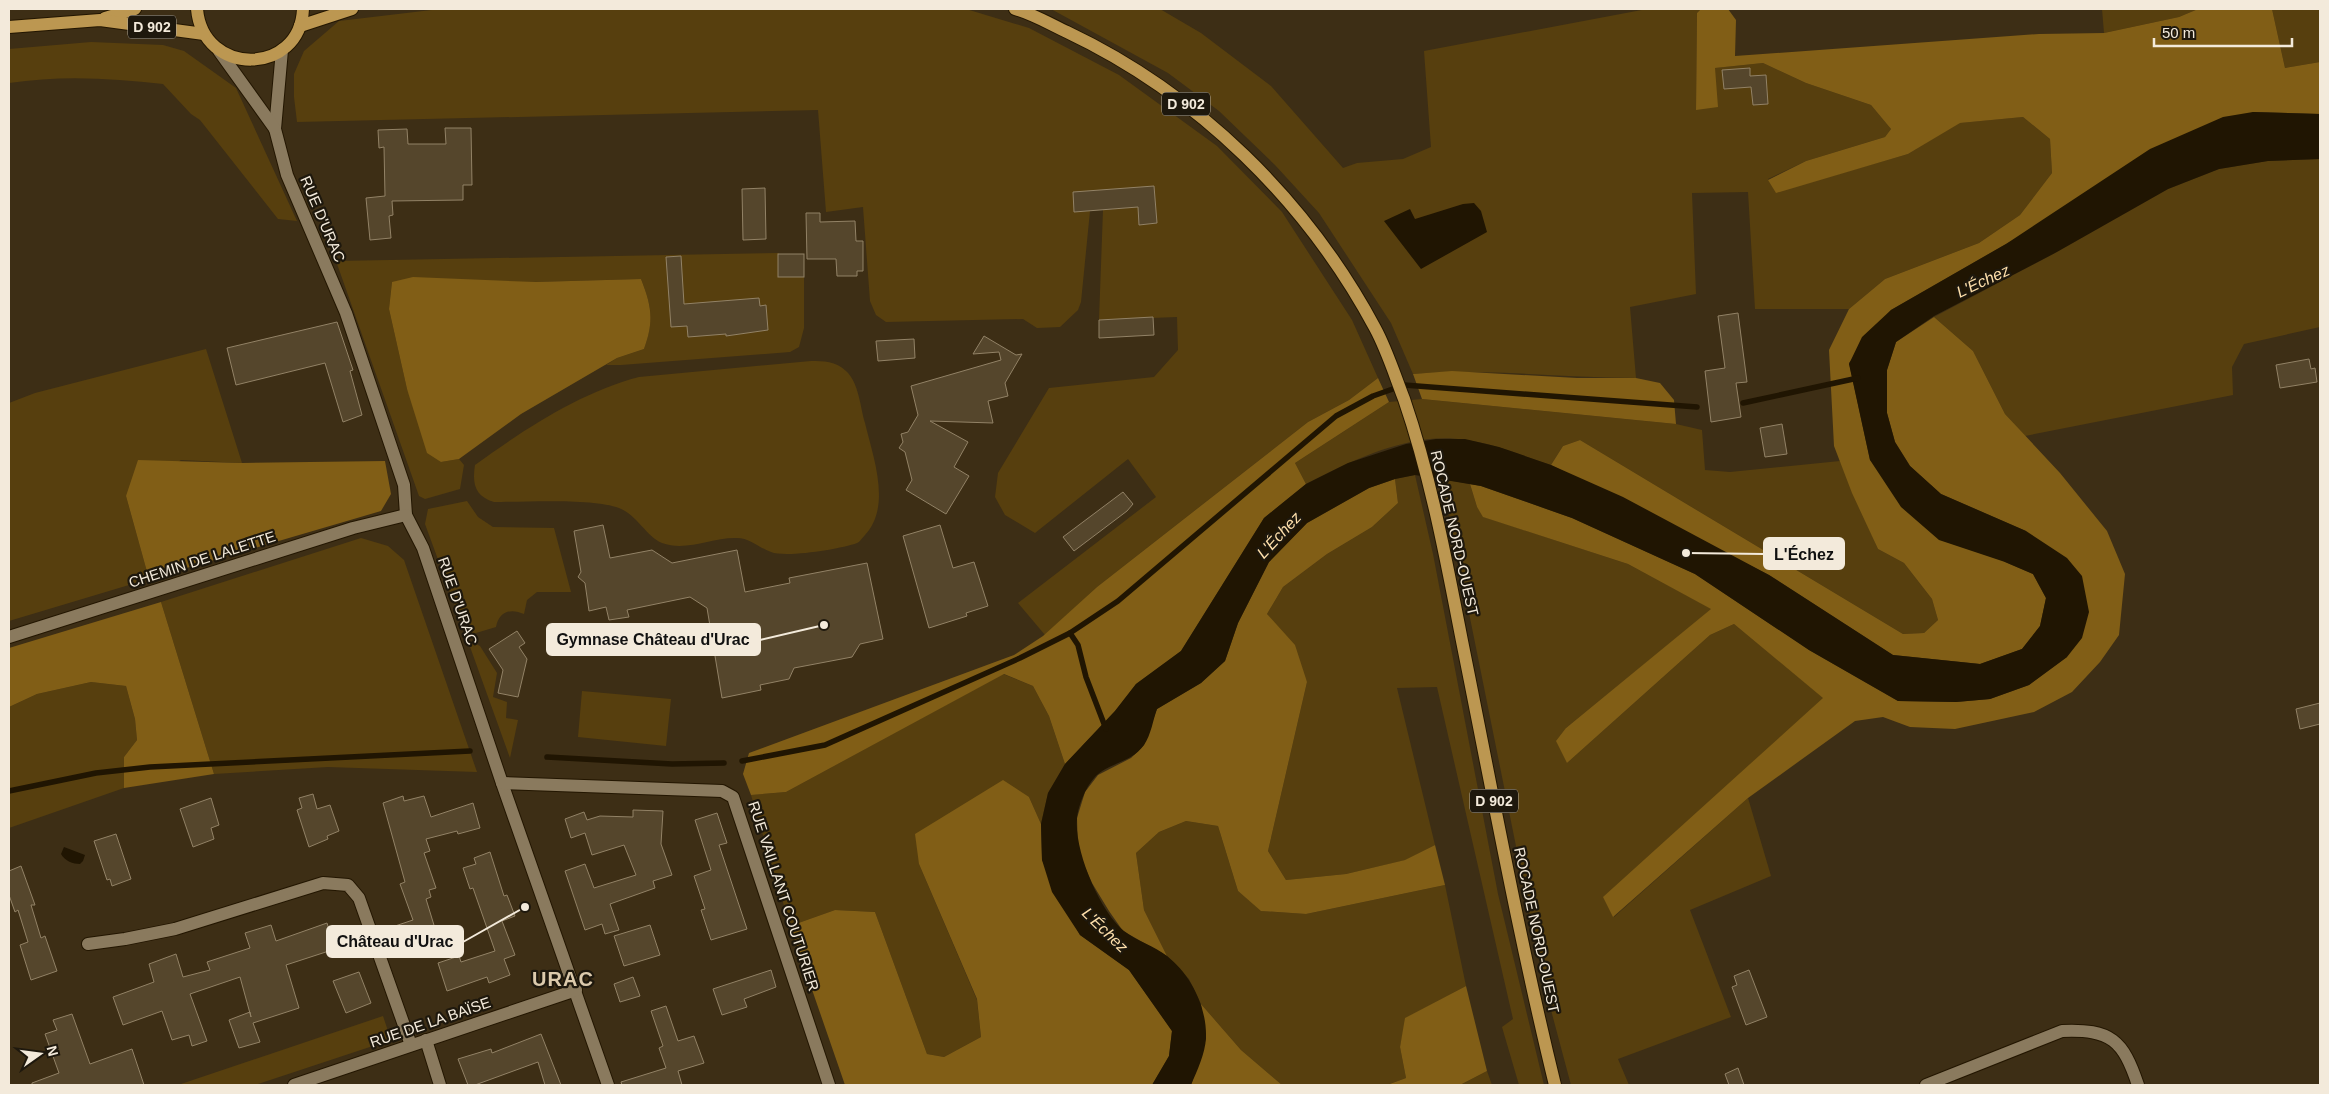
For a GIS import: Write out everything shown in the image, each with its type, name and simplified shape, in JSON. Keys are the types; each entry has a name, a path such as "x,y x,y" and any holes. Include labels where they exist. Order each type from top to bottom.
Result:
{"main road":[{"name":"D 902","path":"100,20 135,9"},
{"path":"197,9 198,20 204,34 219,50 234,58 251,60 267,58 282,50 293,39 300,26 303,9"},
{"path":"300,26 352,9"},
{"name":"ROCADE NORD-OUEST","path":"1015,9 1094,45 1140,71 1182,100 1248,157 1314,234 1376,329 1394,373 1414,431 1438,515 1529,980 1555,1085"},
{"name":"D 902","path":"9,27 100,20 204,34"}],"street":[{"name":"RUE D'URAC","path":"219,50 275,129"},
{"name":"RUE D'URAC","path":"282,50 275,129 287,176 349,322 404,485 406,515 423,548 502,783 608,1085"},
{"name":"CHEMIN DE LALETTE","path":"9,637 344,530 406,515"},
{"name":"RUE VAILLANT COUTURIER","path":"502,783 722,791 733,797 829,1085"},
{"path":"88,944 175,930 324,883 348,885 359,898 410,1045"},
{"name":"RUE DE LA BAÏSE","path":"294,1085 576,990"},
{"path":"1926,1085 2062,1031 2085,1030 2118,1042 2130,1059 2138,1085"},
{"path":"426,1040 440,1085"}],"shaded area":[{"path":"440,9 966,9 1029,28 1119,75 1217,146 1282,212 1352,320 1378,378 1349,400 1308,422 1097,587 1045,635 1018,603 1156,497 1128,459 1035,533 1005,515 995,497 998,473 1049,388 1154,377 1178,350 1177,317 1099,320 1103,210 1138,207 1139,225 1157,223 1154,187 1073,193 1074,212 1090,211 1081,302 1078,310 1060,327 1037,328 1023,319 886,322 876,315 870,301 863,207 826,212 818,110 297,122 294,74 304,51 339,21"},
{"path":"1051,9 1160,9 1201,33 1271,86 1343,168 1357,163 1403,159 1431,147 1424,51 1647,9 1701,9 1697,13 1696,110 1714,68 1763,63 1806,83 1871,105 1891,129 1885,137 1806,161 1768,179 1776,192 1908,154 1959,123 2023,117 2050,139 2052,173 2020,215 1979,243 1885,279 1849,309 1755,309 1748,192 1692,193 1696,294 1630,307 1636,378 1469,372 1413,374 1391,323 1319,213 1275,165 1219,111 1168,73"},
{"path":"1701,9 1728,9 1736,20 1735,56 2039,34 2104,33 2179,17 2198,9 2272,9 2285,68 2320,62 2320,114 2253,112 2006,244 1891,310 1849,363 1870,460 2005,562 2033,574 2046,598 2040,626 2022,649 1980,664 1893,655 1769,575 1551,465 1563,446 1580,440 1903,634 1924,633 1938,620 1932,599 1904,563 1878,549 1852,493 1834,446 1829,350 1849,309 1885,279 1979,243 2020,215 2052,173 2050,139 2023,117 1960,123 1908,154 1776,193 1768,180 1806,161 1885,137 1891,129 1871,105 1806,83 1763,63 1715,68 1718,107 1696,110 1697,13"},
{"path":"2102,9 2198,9 2179,17 2104,33"},
{"path":"2272,9 2320,9 2320,62 2285,68"},
{"path":"91,42 163,45 184,51 236,88 297,221 278,219 200,120 191,114 163,84 86,78 28,80 9,83 9,49"},
{"path":"2320,159 2320,327 2244,344 2232,367 2233,395 2025,436 2005,414 1973,351 1934,317 2055,253 2168,189 2219,169 2267,161"},
{"path":"779,253 778,277 804,277 804,328 799,347 790,352 621,365 606,365 617,358 644,349 647,339 650,314 648,298 641,279 535,282 392,282 389,309 407,389 441,462 459,459 464,465 460,489 425,499 419,496 336,261"},
{"path":"413,277 535,282 641,279 648,298 650,314 647,339 644,349 617,358 521,414 459,459 441,462 427,453 407,389 389,309 392,282"},
{"path":"1934,317 1973,351 2005,414 2060,473 2107,531 2125,574 2119,635 2100,662 2072,692 2034,712 1955,729 1910,727 1883,717 1855,721 1748,798 1613,917 1603,897 1823,698 1734,624 1710,635 1567,763 1556,741 1566,728 1711,609 1628,564 1483,517 1477,507 1470,484 1481,486 1572,518 1695,574 1809,650 1898,701 1956,702 1990,699 2029,685 2067,657 2026,531 1941,494 1910,466 1895,442 1887,413 1887,370 1896,342"},
{"path":"206,349 242,463 181,460 126,496 149,579 9,621 9,403 35,393"},
{"path":"811,361 829,362 838,365 850,376 859,395 876,466 879,496 878,510 873,523 857,543 827,550 789,554 771,552 742,538 728,538 681,546 671,545 662,543 651,536 631,516 619,508 576,502 494,502 479,493 476,488 474,478 475,465 533,426 574,402 617,384 639,377"},
{"path":"1452,371 1577,378 1636,378 1660,383 1674,400 1676,424 1422,399 1413,374"},
{"path":"1378,378 1389,402 1295,463 1306,484 1264,518 1181,651 1136,684 1115,711 1065,764 1049,716 1033,686 1004,674 786,792 751,795 743,774 749,753 1014,655 1043,636 1097,587 1308,422 1349,400"},
{"path":"1422,399 1676,424 1702,430 1705,470 1730,472 1840,461 1878,549 1904,563 1932,599 1938,620 1924,633 1903,634 1580,440 1563,446 1551,465 1499,447 1477,442 1445,438 1424,440 1404,444 1363,457 1306,484 1295,463 1389,402"},
{"path":"138,460 242,463 385,461 391,494 381,511 149,579 126,496"},
{"path":"1415,475 1433,554 1498,894 1544,1085 1519,1085 1502,1027 1513,1019 1437,687 1397,688 1435,845 1406,860 1346,874 1286,880 1268,851 1307,682 1267,614 1283,587 1327,554 1372,527 1398,503 1395,479"},
{"path":"1395,479 1398,503 1372,527 1327,554 1283,587 1267,614 1295,645 1307,682 1268,851 1286,880 1346,874 1405,860 1435,845 1445,885 1306,914 1261,911 1238,891 1218,826 1186,821 1159,832 1136,853 1144,910 1167,956 1123,931 1092,883 1078,851 1077,818 1085,792 1098,775 1131,758 1144,745 1157,709 1201,683 1225,661 1238,623 1269,562 1307,523 1369,488"},
{"path":"1442,479 1470,484 1477,507 1484,517 1628,564 1712,609 1566,728 1567,763 1710,635 1734,624 1824,698 1604,897 1614,917 1748,798 1771,876 1690,910 1731,1017 1618,1059 1629,1085 1571,1085 1543,980"},
{"path":"467,501 478,517 493,527 554,528 571,592 537,592 527,600 524,614 515,611 506,612 500,617 496,627 466,636 425,524 428,509"},
{"path":"361,538 388,546 404,560 477,772 328,767 214,774 161,602"},
{"path":"161,602 214,774 124,788 124,757 137,740 135,719 126,686 91,682 37,694 9,707 9,648"},
{"path":"474,643 480,646 497,673 493,697 507,702 506,718 518,720 510,758 469,644"},
{"path":"1003,674 1033,686 1049,716 1065,764 1048,793 1041,824 1029,797 919,864 977,1000 981,1037 944,1057 927,1054 875,912 835,910 790,926 751,795 786,792"},
{"path":"91,682 126,686 135,719 137,740 124,757 124,788 9,828 9,707 37,694"},
{"path":"582,691 671,699 666,746 578,737"},
{"path":"1003,780 1029,797 1041,824 1042,860 1080,935 1129,970 1172,1031 1169,1056 1152,1085 845,1085 790,926 835,910 875,912 927,1054 944,1057 981,1037 977,999 919,864 915,834"},
{"path":"1186,821 1218,826 1238,891 1262,911 1306,914 1445,885 1466,986 1406,1018 1400,1047 1406,1078 1387,1085 1282,1085 1241,1050 1201,1004 1189,979 1167,956 1144,910 1136,853 1159,832"},
{"path":"1466,986 1487,1071 1460,1085 1387,1085 1406,1078 1400,1047 1405,1018"},
{"path":"1201,1004 1241,1050 1282,1085 1191,1085 1206,1039"},
{"path":"383,1016 391,1040 255,1085 178,1085"},
{"path":"1487,1071 1492,1085 1460,1085"}],"water":[{"path":"2253,112 2320,114 2320,159 2268,161 2219,169 2168,189 2055,253 1934,316 1896,342 1887,370 1887,413 1895,442 1910,466 1941,494 2026,531 2067,558 2082,576 2089,612 2082,638 2067,657 2029,685 1990,699 1956,702 1898,701 1809,650 1695,574 1572,518 1481,486 1415,475 1395,479 1369,488 1307,523 1269,562 1238,623 1225,661 1201,683 1157,709 1144,745 1128,759 1109,767 1097,775 1087,789 1079,807 1077,832 1084,863 1090,880 1106,910 1124,931 1162,952 1176,964 1196,992 1204,1015 1206,1038 1204,1050 1191,1085 1152,1085 1169,1056 1172,1031 1129,970 1080,935 1052,892 1042,860 1041,824 1048,793 1065,764 1115,711 1136,684 1181,651 1264,518 1306,484 1348,463 1406,444 1436,439 1465,439 1499,447 1551,465 1623,497 1769,575 1893,655 1980,664 2022,649 2040,626 2046,598 2033,574 2005,562 1939,540 1901,507 1870,460 1849,364 1862,337 1891,310 2006,244 2150,149 2223,117"},
{"path":"1474,203 1481,211 1487,232 1421,269 1384,221 1410,209 1415,219 1463,204"},
{"path":"64,847 85,855 83,861 80,864 67,860 61,854"}],"building":[{"path":"1750,68 1750,76 1766,75 1768,104 1753,105 1751,87 1724,89 1722,70"},
{"path":"445,128 471,128 472,185 463,185 463,200 392,201 393,215 389,216 391,238 370,240 366,198 385,196 384,147 379,148 378,130 407,129 408,144 446,144"},
{"path":"1154,186 1157,223 1139,225 1138,207 1074,212 1073,192"},
{"path":"765,188 766,239 743,240 742,189"},
{"path":"806,213 820,213 820,222 855,221 856,241 863,241 863,271 857,271 857,276 837,276 836,259 807,259"},
{"path":"778,254 804,254 804,277 778,277"},
{"path":"681,256 684,304 759,298 760,306 766,305 768,330 726,336 726,334 688,337 687,326 671,327 666,257"},
{"path":"1738,313 1747,382 1736,383 1741,417 1711,422 1705,371 1725,368 1718,316"},
{"path":"1153,317 1154,335 1099,338 1099,320"},
{"path":"337,322 353,370 350,371 362,415 343,422 325,363 236,385 227,348"},
{"path":"984,336 1016,355 1022,354 1005,383 1008,396 988,401 993,423 930,421 968,442 954,467 969,476 946,514 906,490 912,480 905,452 899,448 903,442 901,434 908,432 918,415 911,386 1001,360 999,352 973,354"},
{"path":"914,339 915,358 878,361 876,341"},
{"path":"2309,359 2311,369 2315,368 2317,382 2280,388 2276,365"},
{"path":"1782,424 1787,454 1765,457 1760,428"},
{"path":"1123,492 1133,504 1127,511 1074,551 1063,537"},
{"path":"603,525 610,558 652,550 672,563 737,550 745,592 790,583 789,578 867,563 883,639 860,644 852,657 794,668 789,679 760,685 761,690 722,698 707,608 690,597 627,610 629,617 609,620 606,607 589,611 585,583 578,577 581,572 574,531"},
{"path":"940,525 953,568 974,562 988,606 966,613 967,616 929,628 903,536"},
{"path":"517,631 525,643 519,647 527,659 518,697 498,693 503,670 489,649"},
{"path":"2320,703 2320,724 2300,729 2296,709"},
{"path":"313,794 317,809 330,805 339,831 327,836 328,839 309,847 297,810 302,808 299,798"},
{"path":"403,796 404,801 424,796 431,817 473,803 480,828 458,834 457,831 426,839 430,851 424,853 436,888 429,890 431,897 426,899 437,935 402,947 395,926 413,920 400,884 405,882 383,803"},
{"path":"211,798 219,825 211,828 214,839 193,847 180,809"},
{"path":"633,810 663,811 661,844 672,875 653,881 655,888 610,904 619,930 605,934 602,924 585,930 565,871 585,864 594,888 636,875 624,845 592,855 585,833 571,838 565,819 584,812 587,820 600,816 633,817"},
{"path":"717,813 727,843 719,845 747,929 711,940 701,910 705,909 694,876 711,870 695,820"},
{"path":"116,834 131,879 112,886 110,879 107,880 94,841"},
{"path":"490,852 504,896 507,895 515,916 502,921 515,955 504,959 510,975 489,983 487,977 447,991 438,963 459,956 461,962 495,951 473,888 470,889 463,868 476,864 474,858"},
{"path":"21,866 35,905 31,905 41,938 45,936 57,971 31,980 20,945 28,942 18,910 15,912 9,895 9,871"},
{"path":"327,923 335,949 286,965 299,1008 253,1023 260,1042 239,1048 229,1020 250,1012 240,977 190,994 207,1041 192,1046 189,1035 172,1040 162,1011 123,1025 113,997 154,982 149,964 176,954 183,977 210,970 207,962 250,948 245,933 271,925 276,941"},
{"path":"650,925 660,955 624,966 614,936"},
{"path":"771,970 776,987 744,999 747,1007 722,1015 713,989"},
{"path":"1749,970 1767,1017 1746,1025 1732,987 1737,985 1734,976"},
{"path":"359,972 371,1003 346,1013 333,981"},
{"path":"633,977 640,996 620,1002 614,984"},
{"path":"666,1006 678,1041 694,1036 704,1063 678,1071 682,1085 622,1085 621,1082 666,1068 659,1048 663,1046 651,1011"},
{"path":"72,1014 90,1064 132,1049 144,1085 32,1085 32,1083 59,1073 45,1034 57,1030 53,1020"},
{"path":"541,1034 561,1085 545,1085 538,1062 475,1085 468,1085 458,1059 491,1049 492,1053"},
{"path":"1738,1068 1744,1085 1729,1085 1725,1074"}],"waterway":[{"path":"1743,403 1858,378"},
{"path":"742,761 825,745 1020,658 1070,633 1118,601 1336,416 1373,396 1404,385 1697,407"},
{"path":"1070,633 1078,645 1086,677 1106,729"},
{"path":"9,791 96,773 150,767 470,751"},
{"path":"547,757 672,764 724,763"}],"place":[{"name":"L'Échez","path":"1686,553"},
{"name":"Gymnase Château d'Urac","path":"824,625"},
{"name":"Château d'Urac","path":"525,907"}],"district":[{"name":"URAC","path":"563,979"}]}
